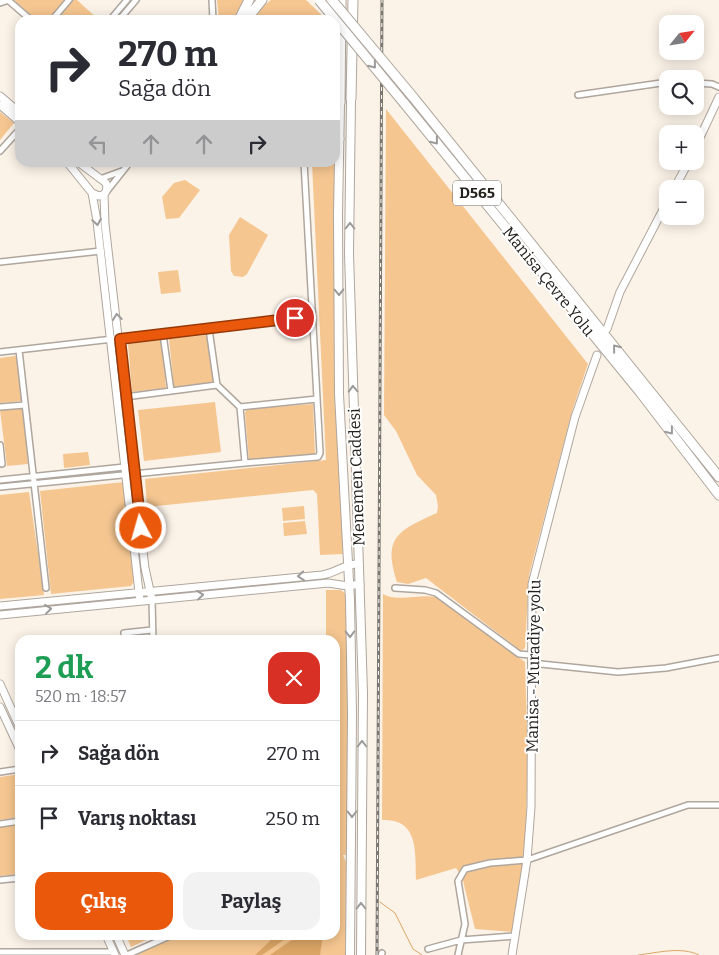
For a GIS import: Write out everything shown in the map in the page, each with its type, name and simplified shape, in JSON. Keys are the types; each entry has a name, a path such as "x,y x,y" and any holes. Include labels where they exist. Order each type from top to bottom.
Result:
{"highway":[{"path":"242,15 249,0"},
{"path":"250,15 262,0"},
{"path":"315,0 327,9"},
{"name":"Manisa Çevre Yolu","path":"319,0 332,15"},
{"name":"Manisa Çevre Yolu","path":"332,0 413,97 719,476"},
{"name":"Menemen Caddesi","path":"340,0 340,46"},
{"name":"Menemen Caddesi","path":"351,99 353,0"},
{"name":"Manisa Çevre Yolu","path":"340,25 640,392 719,495"},
{"path":"340,99 351,99"}],"main road":[{"path":"0,96 15,109"},
{"path":"704,129 719,97"},
{"name":"Menemen Caddesi","path":"351,99 349,254 363,693 361,955"},
{"path":"0,105 15,118"},
{"path":"71,167 96,196 105,193"},
{"path":"84,167 106,183 105,224 130,466 145,568 152,600"},
{"name":"Menemen Caddesi","path":"340,167 339,391 352,714 350,955"},
{"path":"99,179 92,182 91,192 125,397 130,466"},
{"path":"607,329 620,292 659,217"},
{"name":"Manisa - Muradiye yolu","path":"512,955 527,860 531,807 530,655 532,584 574,417 597,355"},
{"path":"132,475 140,601"},
{"path":"0,606 322,575 334,572 347,564 358,564"},
{"path":"0,614 328,582 348,586 360,584"},
{"path":"0,684 15,717"},
{"path":"0,707 15,739"},
{"path":"108,940 114,953 121,946"},
{"path":"118,940 126,955"}],"street":[{"path":"1,1 9,0 26,15"},
{"path":"56,15 69,0"},
{"path":"114,15 127,0"},
{"path":"123,15 136,0"},
{"path":"212,0 213,15"},
{"path":"578,95 659,83"},
{"path":"704,84 719,87"},
{"path":"0,152 15,135"},
{"path":"105,193 126,167"},
{"path":"0,487 318,457 320,453 304,167"},
{"path":"99,179 123,171"},
{"path":"0,262 101,251"},
{"path":"0,352 312,316"},
{"path":"209,329 217,386 240,407 245,464"},
{"path":"163,334 171,391"},
{"path":"19,350 46,588"},
{"path":"125,397 217,386"},
{"path":"240,407 317,399"},
{"path":"0,407 25,405"},
{"path":"0,445 2,464"},
{"path":"0,480 130,466"},
{"path":"395,588 425,590 436,593 519,654 530,655"},
{"path":"152,600 152,635"},
{"path":"124,635 152,630"},
{"path":"531,663 618,672 666,668 719,658"},
{"path":"0,772 15,770"},
{"path":"458,955 465,924 458,881 465,868 482,864 527,860 688,804 719,805"},
{"path":"0,824 15,822"},
{"path":"0,880 15,878"},
{"path":"428,949 461,940 515,936"},
{"path":"126,955 160,940"},
{"path":"0,952 114,953"}],"shaded area":[{"path":"14,0 65,0 52,15 30,15"},
{"path":"72,0 77,0 94,15 59,15"},
{"path":"217,0 245,0 237,15 218,15"},
{"path":"271,0 306,0 322,15 252,15"},
{"path":"386,109 588,364 573,408 529,575 525,648 521,651 426,578 408,584 397,582 393,567 393,545 397,537 404,530 437,513 438,506 436,495 417,475 396,431 384,415"},
{"path":"0,112 14,123 0,140"},
{"path":"312,167 336,167 334,300 343,554 320,555 317,494 313,490 147,507 145,479 326,460"},
{"path":"185,180 200,190 179,218 166,219 162,197 174,183"},
{"path":"240,217 268,235 247,274 243,277 234,276 231,271 229,235"},
{"path":"178,270 181,292 161,294 158,272"},
{"path":"207,335 213,382 174,387 169,339"},
{"path":"162,340 166,388 132,392 128,344"},
{"path":"15,356 18,359 23,401 0,403 0,358"},
{"path":"215,402 221,452 144,461 138,410"},
{"path":"313,404 315,455 249,460 245,413 247,409"},
{"path":"23,408 28,464 7,466 0,410"},
{"path":"88,452 90,465 64,468 63,454"},
{"path":"124,482 135,580 131,586 51,594 40,491"},
{"path":"29,492 44,595 0,599 0,495"},
{"path":"304,506 305,519 283,521 282,508"},
{"path":"305,521 307,534 284,536 283,523"},
{"path":"326,590 341,590 347,595 351,855 343,855 346,862 345,955 136,955 168,940 340,940 340,635 326,635"},
{"path":"383,594 401,598 436,597 525,662 528,761 525,846 513,932 475,929 462,877 456,868 416,880 415,848 409,831 403,825 394,821 382,820"},
{"path":"15,775 15,818 0,820 0,777"},
{"path":"15,824 15,874 0,876 0,825"},
{"path":"128,940 146,940 131,947"},
{"path":"284,940 262,955 255,955 270,941"},
{"path":"292,940 322,940 320,955 270,955"}],"waterway":[{"path":"380,902 395,913 413,949 422,955"},
{"path":"638,955 677,951 692,952 699,955"}],"railway":[{"path":"377,955 382,0"}],"route":[{"path":"141,528 120,339 295,318"}]}
